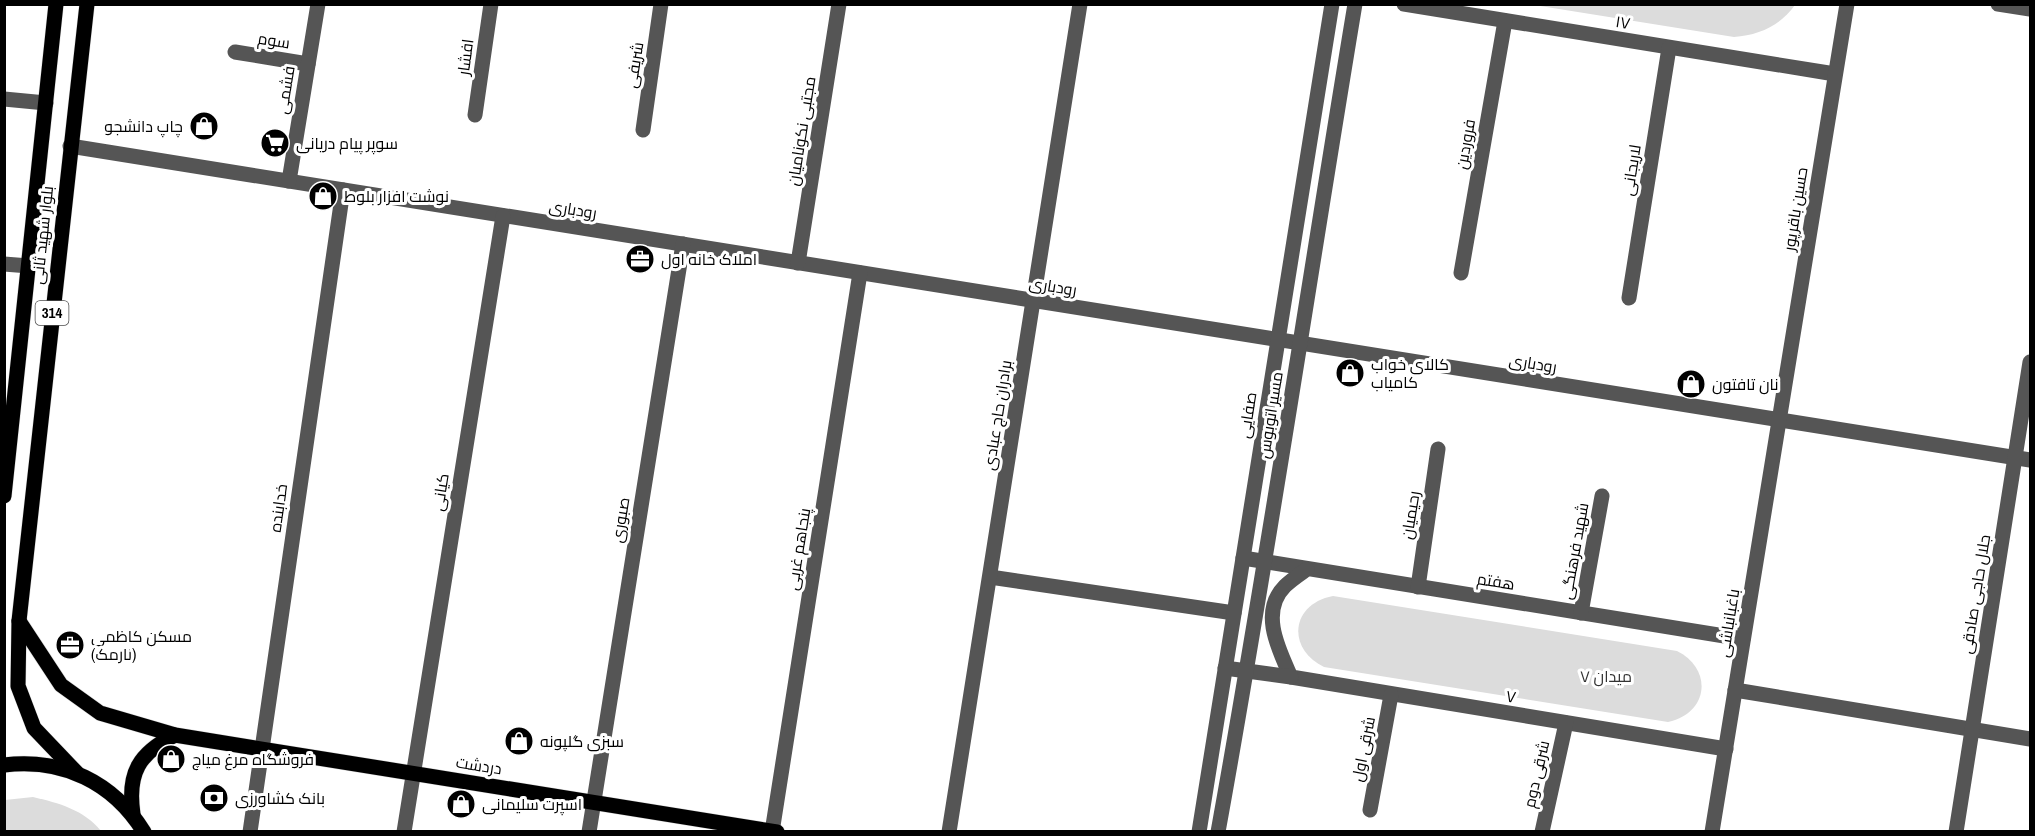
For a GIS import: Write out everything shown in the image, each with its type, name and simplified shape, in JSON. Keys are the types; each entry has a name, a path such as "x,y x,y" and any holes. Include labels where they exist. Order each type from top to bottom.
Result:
{"main road":[{"name":"بلوار شهید ثانی","path":"4,496 56,4"},
{"name":"بلوار شهید ثانی","path":"77,773 34,728 18,686 19,621 87,4"},
{"name":"دردشت","path":"19,621 61,685 100,713 175,735 774,831"},
{"path":"133,814 130,794 134,775 143,758 157,744 175,735"},
{"path":"4,765 42,764 77,773 108,790 133,814 144,831"}],"street":[{"name":"فشمی","path":"289,181 318,4"},
{"name":"افشار","path":"475,115 491,4"},
{"name":"شریفی","path":"643,130 662,4"},
{"name":"مجتبی نکونامیان","path":"798,263 839,4"},
{"name":"برادران حاج عبادی","path":"949,831 1080,4"},
{"name":"صفایی","path":"1199,831 1332,4"},
{"name":"مسیر اتوبوس","path":"1218,831 1266,562 1299,343 1355,4"},
{"name":"۱۷","path":"1404,4 1835,74"},
{"name":"حسین باقرپور","path":"1779,420 1847,4"},
{"path":"1998,4 2031,9"},
{"name":"فروردین","path":"1461,273 1505,21"},
{"name":"لاریجانی","path":"1629,298 1669,48"},
{"name":"سوم","path":"235,52 308,64"},
{"path":"4,99 46,103"},
{"name":"رودباری","path":"70,146 2023,459"},
{"name":"خدابنده","path":"250,831 343,190"},
{"name":"کیانی","path":"405,831 503,216"},
{"name":"صبوری","path":"589,831 683,244"},
{"path":"4,264 29,266"},
{"name":"پنجاهم غربی","path":"774,831 860,273"},
{"name":"جلال حاجی صادقی","path":"1956,831 1972,729 2023,459 2031,362"},
{"name":"باغبانباشی","path":"1713,831 1779,420"},
{"name":"رحیمیان","path":"1418,586 1438,448"},
{"name":"شهید فرهنگی","path":"1581,613 1602,496"},
{"name":"هفتم","path":"1243,558 1743,639"},
{"path":"1291,677 1276,642 1271,613 1283,587 1307,568"},
{"path":"990,577 1234,613"},
{"name":"۷","path":"1225,668 1726,749"},
{"path":"1735,690 2031,739"},
{"name":"شرقی اول","path":"1370,810 1391,695"},
{"name":"شرقی دوم","path":"1542,831 1566,723"}],"green space":[{"path":"1795,4 1776,24 1760,32 1734,37 1534,5"},
{"name":"میدان ۷","path":"1333,596 1677,651 1697,668 1701,679 1701,690 1692,710 1668,722 1324,667 1303,649 1298,627 1309,608"},
{"path":"33,797 79,813 101,831 5,831 5,800"}],"place":[{"name":"چاپ دانشجو","path":"204,126"},
{"name":"سوپر پیام دریانی","path":"275,143"},
{"name":"نوشت افزار بلوط","path":"323,196"},
{"name":"املاک خانه اول","path":"640,259"},
{"name":"کالای خواب کامیاب","path":"1350,373"},
{"name":"نان تافتون","path":"1691,384"},
{"name":"مسکن کاظمی (نارمک)","path":"70,645"},
{"name":"سبزی گلپونه","path":"519,741"},
{"name":"فروشگاه مرغ میاچ","path":"171,759"},
{"name":"بانک کشاورزی","path":"214,798"},
{"name":"اسپرت سلیمانی","path":"461,804"}]}
